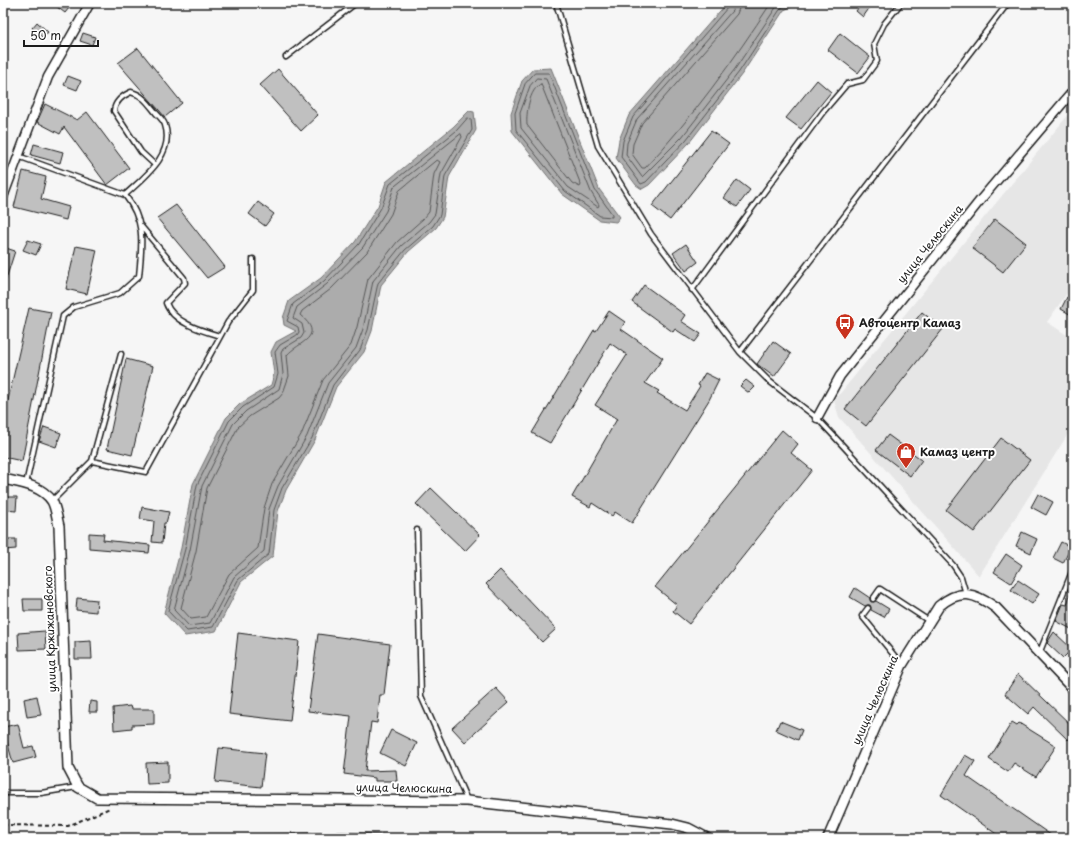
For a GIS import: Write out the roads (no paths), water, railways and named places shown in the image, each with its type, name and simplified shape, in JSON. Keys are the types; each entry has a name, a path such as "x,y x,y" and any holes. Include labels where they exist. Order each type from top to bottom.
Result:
{"street":[{"path":"3,197 48,78 90,3"},
{"name":"улица Челюскина","path":"817,418 840,376 982,198 1073,91"},
{"path":"3,479 25,484 40,490 52,502"},
{"name":"улица Кржижановского","path":"52,502 59,526 68,768 78,787"},
{"path":"966,594 982,598 996,608 1073,689"},
{"name":"улица Челюскина","path":"828,838 902,664 939,606 955,595 966,594"},
{"name":"улица Челюскина","path":"78,787 97,798 385,799 468,801 672,824 688,828 707,838"}],"lane":[{"path":"286,57 356,3"},
{"path":"556,3 598,146 651,234 740,352 769,381 817,418 953,565 961,577 966,594"},
{"path":"692,290 823,112 847,84 863,80 877,61 874,44 884,24 901,3"},
{"path":"740,352 1008,3"},
{"path":"124,195 155,165 163,153 166,140 165,124 141,94 131,92 121,97 115,105 114,111 141,152 155,165"},
{"path":"18,156 124,195 135,208 140,225 142,250 139,276 120,293 74,307 62,316 25,484"},
{"path":"140,225 184,278 185,284 166,303 168,308 188,326 220,336"},
{"path":"92,461 146,472 228,322 253,290 253,259"},
{"path":"52,502 92,461 121,354"},
{"path":"417,530 421,696 468,801"},
{"path":"1039,654 1073,569"},
{"path":"873,600 880,589 929,621"},
{"path":"868,608 862,616 902,664"},
{"path":"3,793 41,794 78,787"}],"water":[{"path":"727,3 800,3 784,10 742,74 689,143 649,185 642,189 636,185 616,158 619,140 629,115"},
{"path":"551,68 599,189 620,217 616,222 599,220 562,194 512,131 511,113 522,81 533,69"},
{"path":"469,111 474,112 476,130 449,177 443,217 436,228 408,252 381,285 372,331 364,352 336,387 315,440 286,490 278,511 273,556 241,582 216,631 185,636 164,613 181,548 193,484 226,418 240,404 271,385 274,374 271,352 276,342 296,331 284,325 283,318 289,301 321,278 355,242 378,206 386,182 453,127"}],"waterway":[{"path":"179,838 343,833 432,838"},
{"path":"3,838 8,838"}],"place":[{"name":"Автоцентр Камаз","path":"845,340"},
{"name":"Камаз центр","path":"906,469"}]}
